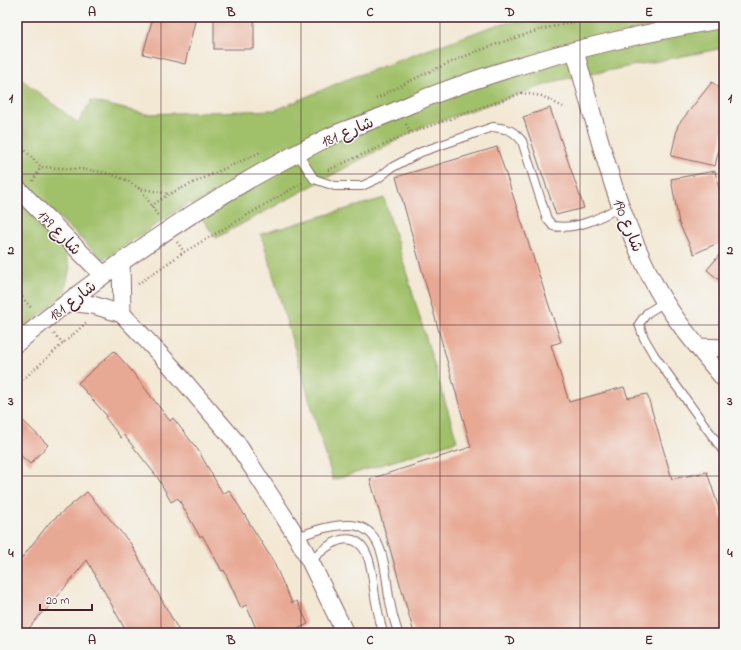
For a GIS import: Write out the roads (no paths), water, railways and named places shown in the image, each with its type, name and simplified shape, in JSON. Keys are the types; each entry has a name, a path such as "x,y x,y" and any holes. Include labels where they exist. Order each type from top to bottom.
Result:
{"street":[{"name":"شارع 181","path":"17,343 103,276 168,230 252,178 328,138 433,95 503,71 620,38 724,19"},
{"name":"شارع 190","path":"575,51 620,206 635,242 658,289 698,347 724,379"},
{"name":"شارع 179","path":"17,188 103,276"},
{"path":"121,263 122,314"},
{"path":"69,302 103,308 122,314 171,366 236,442 297,537 310,560 345,633"},
{"path":"698,347 724,348"}],"lane":[{"path":"298,154 314,179 335,186 362,186 377,179 391,168 421,152 493,128 504,128 514,131 522,142 547,219 553,226 564,228 581,224 602,216 620,206"},
{"path":"666,301 647,314 640,324 644,338 724,452"},
{"path":"297,537 323,528 352,525 367,531 373,537 382,553 389,599 398,633"},
{"path":"310,560 341,540 348,540 360,544 364,549 370,563 383,633"}]}
